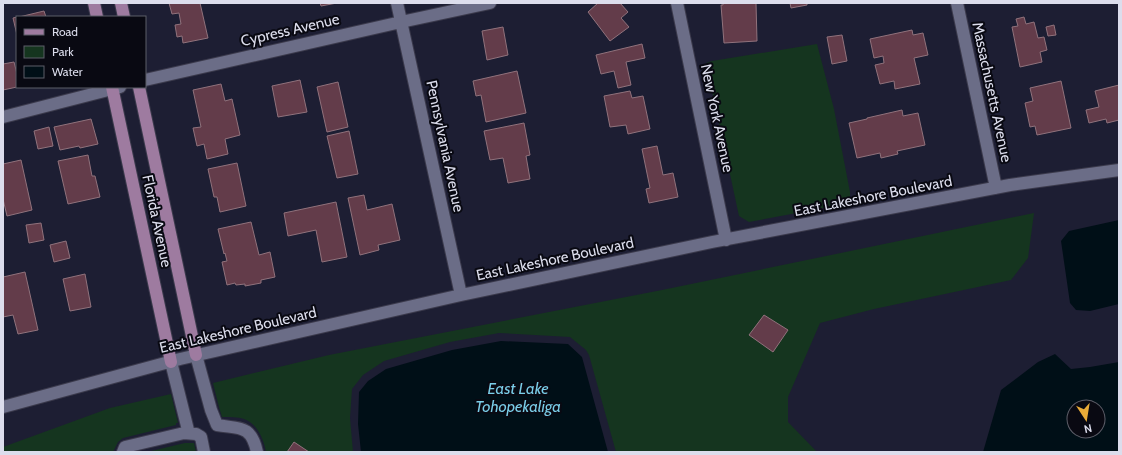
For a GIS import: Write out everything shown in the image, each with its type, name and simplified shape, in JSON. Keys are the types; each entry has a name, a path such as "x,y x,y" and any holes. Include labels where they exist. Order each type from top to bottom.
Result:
{"main road":[{"path":"94,3 97,16"},
{"path":"121,3 124,16"},
{"name":"Florida Avenue","path":"115,88 171,362"},
{"name":"Florida Avenue","path":"139,88 196,355"}],"street":[{"name":"Pennsylvania Avenue","path":"398,3 460,295"},
{"name":"Cypress Avenue","path":"146,80 490,3"},
{"name":"New York Avenue","path":"677,3 726,240"},
{"name":"Massachusetts Avenue","path":"957,3 996,188"},
{"path":"3,117 115,88"},
{"name":"East Lakeshore Boulevard","path":"3,407 196,355 460,295 726,240 1010,185 1119,170"},
{"path":"196,355 211,410 217,425"},
{"path":"171,362 188,430 184,433"},
{"path":"201,436 217,425 244,429 249,433 256,444 257,452"},
{"path":"122,452 125,447 184,433 201,436"},
{"path":"201,436 204,452"}],"green space":[{"path":"817,44 834,109 850,192 850,203 749,222 739,216 706,63"},
{"path":"1034,213 1028,258 1011,280 874,309 820,323 788,397 788,422 817,452 616,452 589,355 586,350 570,337 499,333 450,342 384,361 363,375 352,389 350,418 353,452 266,452 262,437 253,424 242,418 222,417 213,383 329,355 662,290"},
{"path":"171,394 178,423 176,423 176,425 123,438 118,442 113,452 3,452 3,447 110,408"},
{"path":"185,443 194,443 196,452 147,452"}],"water":[{"path":"1119,220 1119,304 1090,311 1076,310 1070,303 1061,241 1069,231"},
{"name":"East Lake Tohopekaliga","path":"501,341 568,344 582,357 608,452 361,452 358,424 359,392 368,381 386,369 452,350"},
{"path":"1055,354 1071,369 1119,362 1119,452 983,452 1001,390 1038,362"}],"building":[{"path":"169,3 200,3 208,38 183,43 182,36 177,37 175,25 181,24 179,13 172,14"},
{"path":"320,3 337,3 321,6"},
{"path":"598,3 620,3 628,12 621,18 629,27 610,41 588,12"},
{"path":"723,3 756,3 757,41 724,43 721,5 723,5"},
{"path":"790,3 807,3 807,5 791,8"},
{"path":"44,11 46,16 23,16"},
{"path":"16,17 16,31 13,18"},
{"path":"1024,17 1026,24 1034,22 1038,38 1044,37 1047,50 1040,52 1042,62 1020,67 1012,27 1018,26 1016,19"},
{"path":"1054,25 1056,35 1048,36 1046,27"},
{"path":"503,27 508,55 487,60 482,31"},
{"path":"912,30 913,35 923,33 928,55 914,58 920,84 895,89 894,81 880,84 875,65 884,63 883,56 874,58 870,39"},
{"path":"842,35 847,61 832,64 827,37"},
{"path":"642,44 645,58 626,62 631,85 618,88 614,71 601,74 596,55"},
{"path":"14,62 16,70 16,87 3,90 3,64"},
{"path":"517,71 526,113 486,122 481,95 476,96 473,81"},
{"path":"300,80 307,112 278,117 272,86"},
{"path":"1061,81 1071,128 1037,135 1035,126 1030,127 1025,103 1033,101 1030,88"},
{"path":"338,82 348,127 327,132 317,87"},
{"path":"221,84 225,101 232,99 240,135 225,139 228,154 207,159 204,144 197,146 193,128 201,127 193,90"},
{"path":"1119,85 1119,120 1107,123 1106,119 1089,123 1086,110 1099,107 1095,91"},
{"path":"630,91 632,98 643,96 650,129 628,134 626,125 610,127 604,96"},
{"path":"902,110 903,116 918,113 925,145 897,151 898,154 881,158 880,153 857,158 849,123"},
{"path":"91,119 98,144 60,150 54,127"},
{"path":"524,123 530,155 526,156 530,179 508,183 503,158 490,160 484,131"},
{"path":"49,127 53,146 38,149 34,131"},
{"path":"349,131 358,174 337,178 327,136"},
{"path":"657,146 663,175 673,173 678,197 649,203 646,189 650,188 642,149"},
{"path":"88,155 92,176 95,176 100,197 68,204 58,161"},
{"path":"21,160 32,210 7,216 3,199 3,164"},
{"path":"237,163 246,206 220,212 217,197 214,197 208,169"},
{"path":"364,195 367,210 392,204 400,240 378,245 379,250 360,255 348,198"},
{"path":"336,202 347,257 322,262 316,230 288,236 284,213"},
{"path":"251,222 259,255 270,252 275,277 261,280 261,283 245,286 245,284 236,285 235,283 227,285 222,262 227,261 218,229"},
{"path":"41,223 44,240 29,243 26,225"},
{"path":"66,241 70,258 54,262 50,245"},
{"path":"25,272 38,330 18,334 13,315 3,317 3,277"},
{"path":"85,274 91,307 70,311 63,279"},
{"path":"764,315 788,330 773,352 749,335"},
{"path":"294,442 309,452 287,452"}]}
